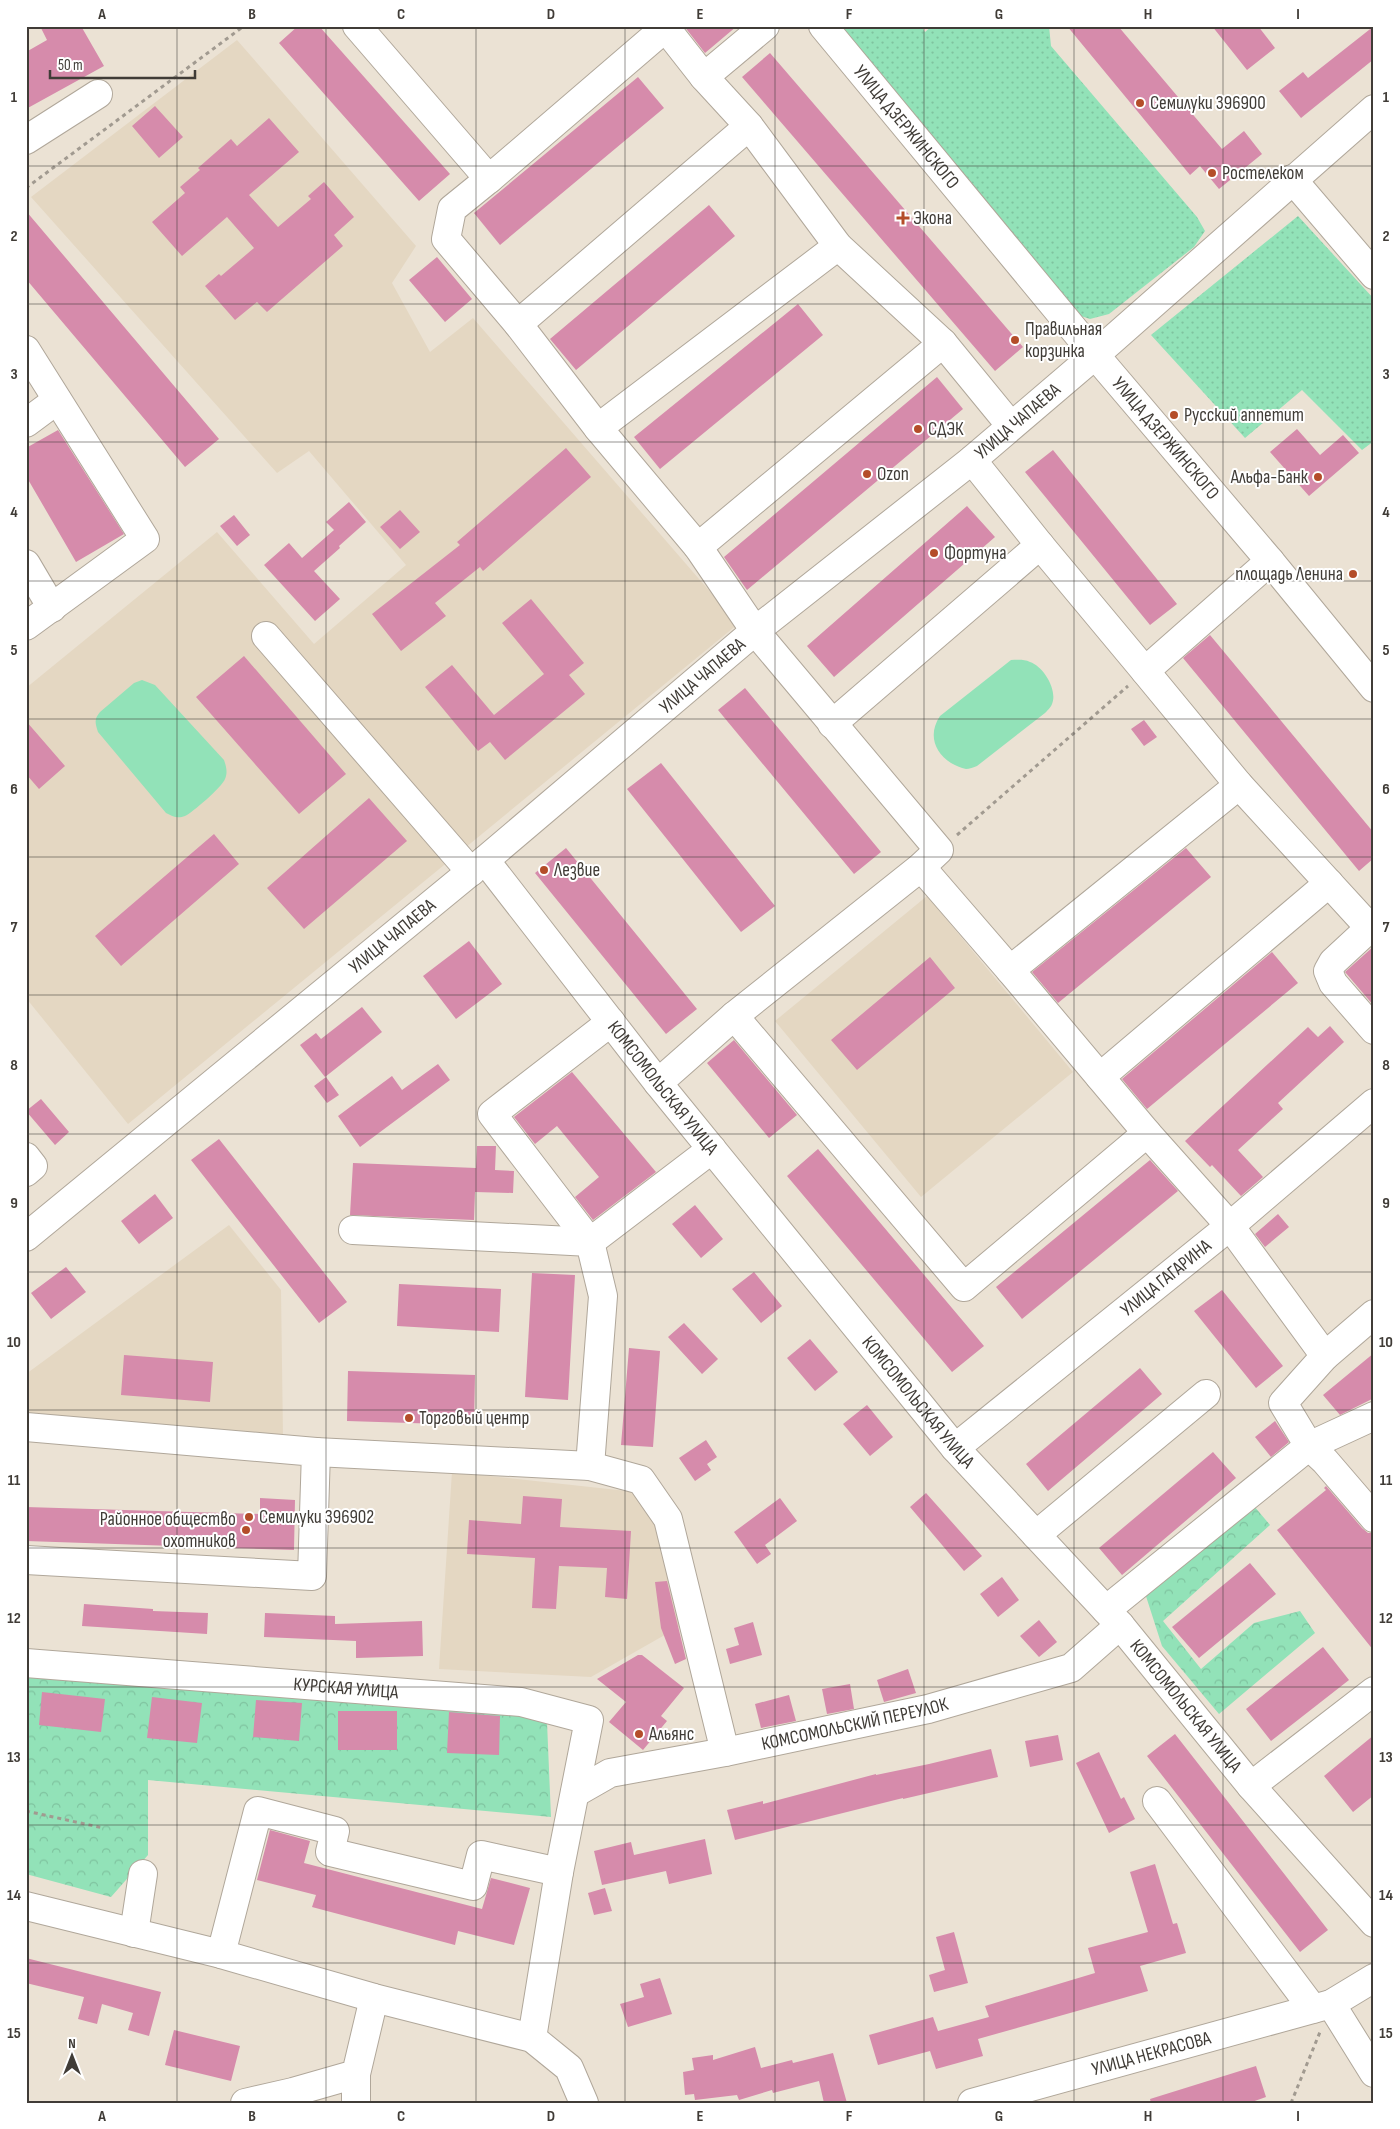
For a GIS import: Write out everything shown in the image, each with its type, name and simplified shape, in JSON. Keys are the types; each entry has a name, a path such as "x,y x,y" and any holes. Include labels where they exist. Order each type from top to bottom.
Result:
{"street":[{"path":"357,26 490,180"},
{"path":"704,77 765,26"},
{"name":"УЛИЦА ДЗЕРЖИНСКОГО","path":"823,26 1374,688"},
{"path":"1011,426 942,343 838,246 749,126 704,77 665,27 490,180 452,209 446,239 518,324 598,428 698,546 755,631 832,724 1010,970 1147,1133 1230,1226 1325,1356"},
{"path":"26,140 98,94"},
{"name":"УЛИЦА ЧАПАЕВА","path":"26,1237 478,866 755,631 972,460 1095,355 1374,109"},
{"path":"518,324 749,126"},
{"path":"1292,180 1374,275"},
{"path":"598,428 838,246"},
{"path":"698,546 942,343"},
{"path":"26,350 145,539 26,626"},
{"path":"26,423 57,400"},
{"path":"972,460 1239,785 1329,884 1372,926 1333,962 1328,971 1333,983 1374,1030"},
{"path":"832,724 1040,545"},
{"path":"1145,671 1270,561"},
{"path":"26,564 52,608"},
{"name":"КОМСОМОЛЬСКАЯ УЛИЦА","path":"266,636 478,866 611,1022 658,1083 955,1448 1113,1618 1251,1786 1374,1923"},
{"path":"1010,970 1239,785"},
{"path":"658,1083 734,1016 930,859"},
{"path":"1100,1077 1329,884"},
{"path":"734,1016 964,1287 1147,1133"},
{"path":"590,1466 604,1296 590,1242 492,1114 611,1022"},
{"name":"УЛИЦА ГАГАРИНА","path":"955,1448 1230,1226 1374,1103"},
{"path":"353,1230 590,1242 712,1149"},
{"path":"26,1157 34,1166 26,1172"},
{"path":"1374,1314 1325,1356 1283,1402 1309,1446 1326,1462 1374,1518"},
{"path":"1036,1535 1206,1394"},
{"name":"КОМСОМОЛЬСКИЙ ПЕРЕУЛОК","path":"576,1793 610,1773 726,1752 928,1709 1071,1668 1113,1618 1309,1446 1374,1416"},
{"path":"26,1427 316,1452 590,1466 640,1480 668,1519 726,1752"},
{"path":"26,1560 312,1576 316,1452"},
{"name":"КУРСКАЯ УЛИЦА","path":"26,1663 521,1702 589,1720 576,1793"},
{"path":"1251,1786 1374,1691"},
{"path":"532,2038 559,1872 576,1793"},
{"path":"1157,1801 1322,2006 1374,2074"},
{"path":"221,1954 258,1811 335,1832 330,1852 473,1886 482,1855 559,1872"},
{"path":"134,1933 143,1874"},
{"path":"26,1906 221,1954 374,1998 532,2038 569,2068 584,2103"},
{"name":"УЛИЦА НЕКРАСОВА","path":"972,2103 1322,2006 1374,1978"},
{"path":"356,2103 356,2074 374,1998"},
{"path":"244,2103 293,2092 356,2074"}],"path":[{"path":"26,188 244,26"},
{"path":"930,859 1145,671"},
{"path":"26,1811 103,1828"},
{"path":"1291,2103 1322,2006"}],"shaded area":[{"path":"237,40 416,246 392,283 430,352 473,318 738,624 128,1124 26,998 26,688 217,532 314,644 406,565 309,451 277,473 31,197"},
{"path":"927,896 1073,1072 921,1197 775,1021"},
{"path":"229,1225 281,1290 283,1437 26,1416 26,1374"},
{"path":"452,1472 645,1493 680,1578 684,1624 591,1677 439,1669"}],"green space":[{"path":"839,26 921,26 925,32 932,26 1049,26 1051,46 1197,217 1205,231 1194,247 1109,314 1090,319 1072,313"},
{"path":"1298,216 1374,299 1374,441 1362,450 1302,390 1245,438 1151,335"},
{"path":"1011,660 1028,661 1040,668 1048,679 1053,692 1051,705 1045,713 977,766 966,769 951,763 940,754 935,742 934,729 940,716"},
{"path":"142,680 155,685 225,762 226,774 223,783 194,810 182,817 166,813 97,729 96,719 98,714 134,683"},
{"path":"1254,1506 1270,1525 1163,1621 1201,1669 1254,1623 1300,1611 1315,1633 1219,1714 1162,1646 1144,1590"},
{"path":"26,1675 525,1714 547,1722 551,1817 148,1780 148,1855 111,1897 26,1874"}],"building":[{"path":"40,26 81,26 104,66 26,109 26,52 47,40"},
{"path":"298,26 319,26 450,174 419,201 279,43"},
{"path":"684,26 737,26 705,53"},
{"path":"1067,26 1118,26 1222,149 1244,131 1262,154 1219,189 1200,166 1190,175"},
{"path":"1212,26 1258,26 1275,48 1247,70"},
{"path":"1374,26 1374,59 1301,118 1279,91 1303,72 1308,78"},
{"path":"770,53 1023,347 995,371 742,77"},
{"path":"638,77 664,108 500,245 474,213"},
{"path":"155,106 183,137 159,158 132,126"},
{"path":"269,118 299,152 249,195 278,227 311,199 308,196 324,182 354,217 334,235 343,246 267,312 257,302 235,320 205,286 219,274 221,276 254,248 227,217 182,256 152,222 185,193 180,187 200,170 198,168 231,139 237,146"},
{"path":"709,205 735,236 576,370 550,339"},
{"path":"26,211 219,439 185,467 26,279"},
{"path":"437,257 472,299 445,322 409,280"},
{"path":"798,304 823,335 660,469 634,437"},
{"path":"937,377 963,409 747,590 724,557"},
{"path":"1297,429 1320,455 1343,435 1359,453 1309,496 1270,452"},
{"path":"58,430 124,534 76,562 26,476 26,448"},
{"path":"566,448 591,477 483,571 480,567 435,603 446,616 401,651 372,614 460,545 457,542"},
{"path":"1053,450 1177,604 1150,625 1025,472"},
{"path":"349,502 366,522 314,571 340,599 315,621 264,565 289,543 302,558 334,530 326,522"},
{"path":"967,506 995,537 834,677 807,646"},
{"path":"400,510 420,532 400,549 380,527"},
{"path":"234,515 250,535 237,546 220,526"},
{"path":"531,599 584,663 569,675 585,694 505,760 490,742 478,751 425,687 452,665 494,715 544,674 502,623"},
{"path":"1210,635 1374,833 1374,858 1359,871 1183,658"},
{"path":"244,656 346,774 299,814 196,697"},
{"path":"745,688 881,852 854,874 718,710"},
{"path":"1144,720 1157,737 1144,746 1131,729"},
{"path":"26,721 65,766 39,789 26,774"},
{"path":"661,763 775,906 741,932 627,789"},
{"path":"369,798 407,841 304,929 267,888"},
{"path":"214,834 239,864 121,966 95,936"},
{"path":"566,848 697,1009 666,1034 535,873"},
{"path":"1186,848 1211,877 1058,1003 1032,972"},
{"path":"469,941 502,984 456,1019 423,976"},
{"path":"1374,946 1374,1006 1345,972"},
{"path":"1272,952 1298,983 1147,1109 1122,1079"},
{"path":"930,957 955,988 857,1070 831,1040"},
{"path":"362,1007 382,1032 325,1077 300,1045 316,1033 321,1039"},
{"path":"1330,1026 1344,1042 1278,1103 1283,1109 1238,1150 1263,1177 1241,1196 1212,1165 1210,1167 1185,1141 1308,1027 1318,1037"},
{"path":"734,1040 797,1115 769,1138 707,1063"},
{"path":"438,1064 450,1080 360,1147 338,1116 392,1076 402,1090"},
{"path":"572,1072 656,1172 593,1220 575,1197 599,1177 557,1126 535,1144 514,1117"},
{"path":"326,1077 339,1095 327,1103 314,1086"},
{"path":"41,1099 69,1132 55,1145 26,1111"},
{"path":"219,1139 347,1302 319,1323 191,1160"},
{"path":"477,1146 496,1146 495,1170 514,1171 513,1193 475,1192 474,1220 350,1215 353,1163 476,1168"},
{"path":"818,1149 984,1346 952,1372 787,1176"},
{"path":"1150,1160 1178,1191 1022,1319 996,1287"},
{"path":"155,1194 173,1218 139,1244 121,1221"},
{"path":"695,1205 723,1239 701,1258 672,1224"},
{"path":"1278,1214 1289,1227 1265,1247 1255,1234"},
{"path":"66,1267 86,1292 51,1319 31,1293"},
{"path":"754,1272 782,1306 761,1323 732,1289"},
{"path":"532,1273 575,1275 568,1400 525,1397"},
{"path":"399,1284 501,1289 499,1332 397,1326"},
{"path":"1222,1290 1283,1366 1256,1388 1194,1311"},
{"path":"684,1323 718,1359 702,1374 668,1337"},
{"path":"810,1339 838,1372 815,1391 787,1358"},
{"path":"629,1348 660,1351 653,1447 621,1445"},
{"path":"1374,1353 1374,1398 1340,1415 1323,1395"},
{"path":"124,1355 213,1362 210,1402 121,1395"},
{"path":"1140,1368 1162,1394 1048,1491 1026,1464"},
{"path":"348,1371 475,1375 474,1425 347,1421"},
{"path":"867,1405 893,1437 870,1456 843,1424"},
{"path":"1275,1421 1289,1442 1271,1457 1255,1437"},
{"path":"706,1440 717,1457 707,1464 711,1470 695,1481 679,1458"},
{"path":"1213,1452 1236,1478 1122,1575 1099,1548"},
{"path":"1326,1486 1362,1528 1368,1533 1374,1533 1374,1651 1277,1530 1326,1490 1324,1488"},
{"path":"926,1493 982,1556 964,1571 910,1507"},
{"path":"523,1496 562,1499 560,1527 631,1531 627,1599 605,1597 607,1568 559,1566 556,1609 532,1608 535,1558 467,1554 469,1520 521,1524"},
{"path":"260,1498 295,1500 294,1550 26,1541 26,1507 260,1514"},
{"path":"780,1498 797,1521 765,1545 771,1554 757,1564 734,1532"},
{"path":"1250,1563 1276,1594 1199,1658 1172,1627"},
{"path":"1002,1577 1019,1600 998,1617 980,1594"},
{"path":"667,1581 686,1659 675,1664 661,1628 655,1582"},
{"path":"84,1604 153,1609 153,1611 208,1613 207,1634 82,1626"},
{"path":"265,1613 335,1616 335,1624 422,1621 423,1656 356,1658 356,1641 264,1637"},
{"path":"1039,1620 1057,1642 1039,1657 1020,1636"},
{"path":"753,1622 762,1655 730,1664 726,1649 739,1645 734,1628"},
{"path":"1323,1647 1349,1680 1271,1741 1246,1709"},
{"path":"638,1655 642,1655 684,1688 661,1716 667,1721 643,1750 609,1722 626,1702 597,1679"},
{"path":"908,1669 916,1693 884,1702 877,1680"},
{"path":"850,1684 854,1709 827,1714 822,1689"},
{"path":"42,1692 105,1699 101,1732 39,1725"},
{"path":"789,1695 796,1721 761,1728 755,1704"},
{"path":"152,1697 202,1703 197,1743 147,1738"},
{"path":"256,1700 302,1703 299,1741 253,1737"},
{"path":"338,1711 397,1711 397,1750 338,1750"},
{"path":"449,1712 500,1716 499,1755 447,1753"},
{"path":"1175,1734 1328,1930 1300,1952 1147,1756"},
{"path":"1058,1735 1063,1760 1030,1767 1025,1741"},
{"path":"1374,1735 1374,1795 1353,1812 1324,1776"},
{"path":"991,1749 998,1777 903,1798 735,1840 727,1810 763,1801 763,1804 876,1774"},
{"path":"1099,1752 1121,1799 1124,1797 1135,1819 1109,1833 1076,1763"},
{"path":"270,1830 310,1841 304,1863 482,1909 491,1878 530,1888 514,1945 458,1931 455,1945 312,1907 316,1895 257,1880"},
{"path":"705,1839 712,1874 669,1884 666,1871 602,1885 594,1851 631,1842 634,1855"},
{"path":"1155,1864 1173,1924 1177,1923 1186,1953 1140,1966 1148,1991 978,2039 983,2056 936,2069 930,2051 878,2065 869,2035 933,2017 938,2031 989,2017 985,2006 1095,1973 1088,1948 1148,1932 1130,1872"},
{"path":"605,1888 612,1911 594,1915 588,1893"},
{"path":"954,1932 968,1983 934,1992 929,1975 945,1970 936,1937"},
{"path":"26,1958 161,1992 149,2036 128,2030 133,2013 102,2004 97,2024 78,2019 84,1997 26,1983"},
{"path":"660,1978 672,2014 628,2027 620,2004 644,1997 640,1984"},
{"path":"174,2030 240,2046 231,2081 165,2065"},
{"path":"755,2047 761,2068 792,2060 793,2063 833,2053 847,2103 824,2103 819,2081 773,2093 772,2090 739,2100 737,2095 695,2100 694,2094 685,2095 683,2072 694,2070 692,2058 713,2055 713,2060"},
{"path":"1256,2066 1266,2097 1249,2103 1151,2103 1150,2099"}],"place":[{"name":"Семилуки 396900","path":"1140,103"},
{"name":"Ростелеком","path":"1212,173"},
{"name":"Экона","path":"903,218"},
{"name":"Правильная корзинка","path":"1015,340"},
{"name":"Русский аппетит","path":"1174,415"},
{"name":"СДЭК","path":"918,429"},
{"name":"Ozon","path":"867,474"},
{"name":"Альфа-Банк","path":"1318,477"},
{"name":"Фортуна","path":"934,553"},
{"name":"площадь Ленина","path":"1353,574"},
{"name":"Лезвие","path":"544,870"},
{"name":"Торговый центр","path":"409,1418"},
{"name":"Семилуки 396902","path":"249,1517"},
{"name":"Районное общество охотников","path":"246,1530"},
{"name":"Альянс","path":"639,1734"}]}
